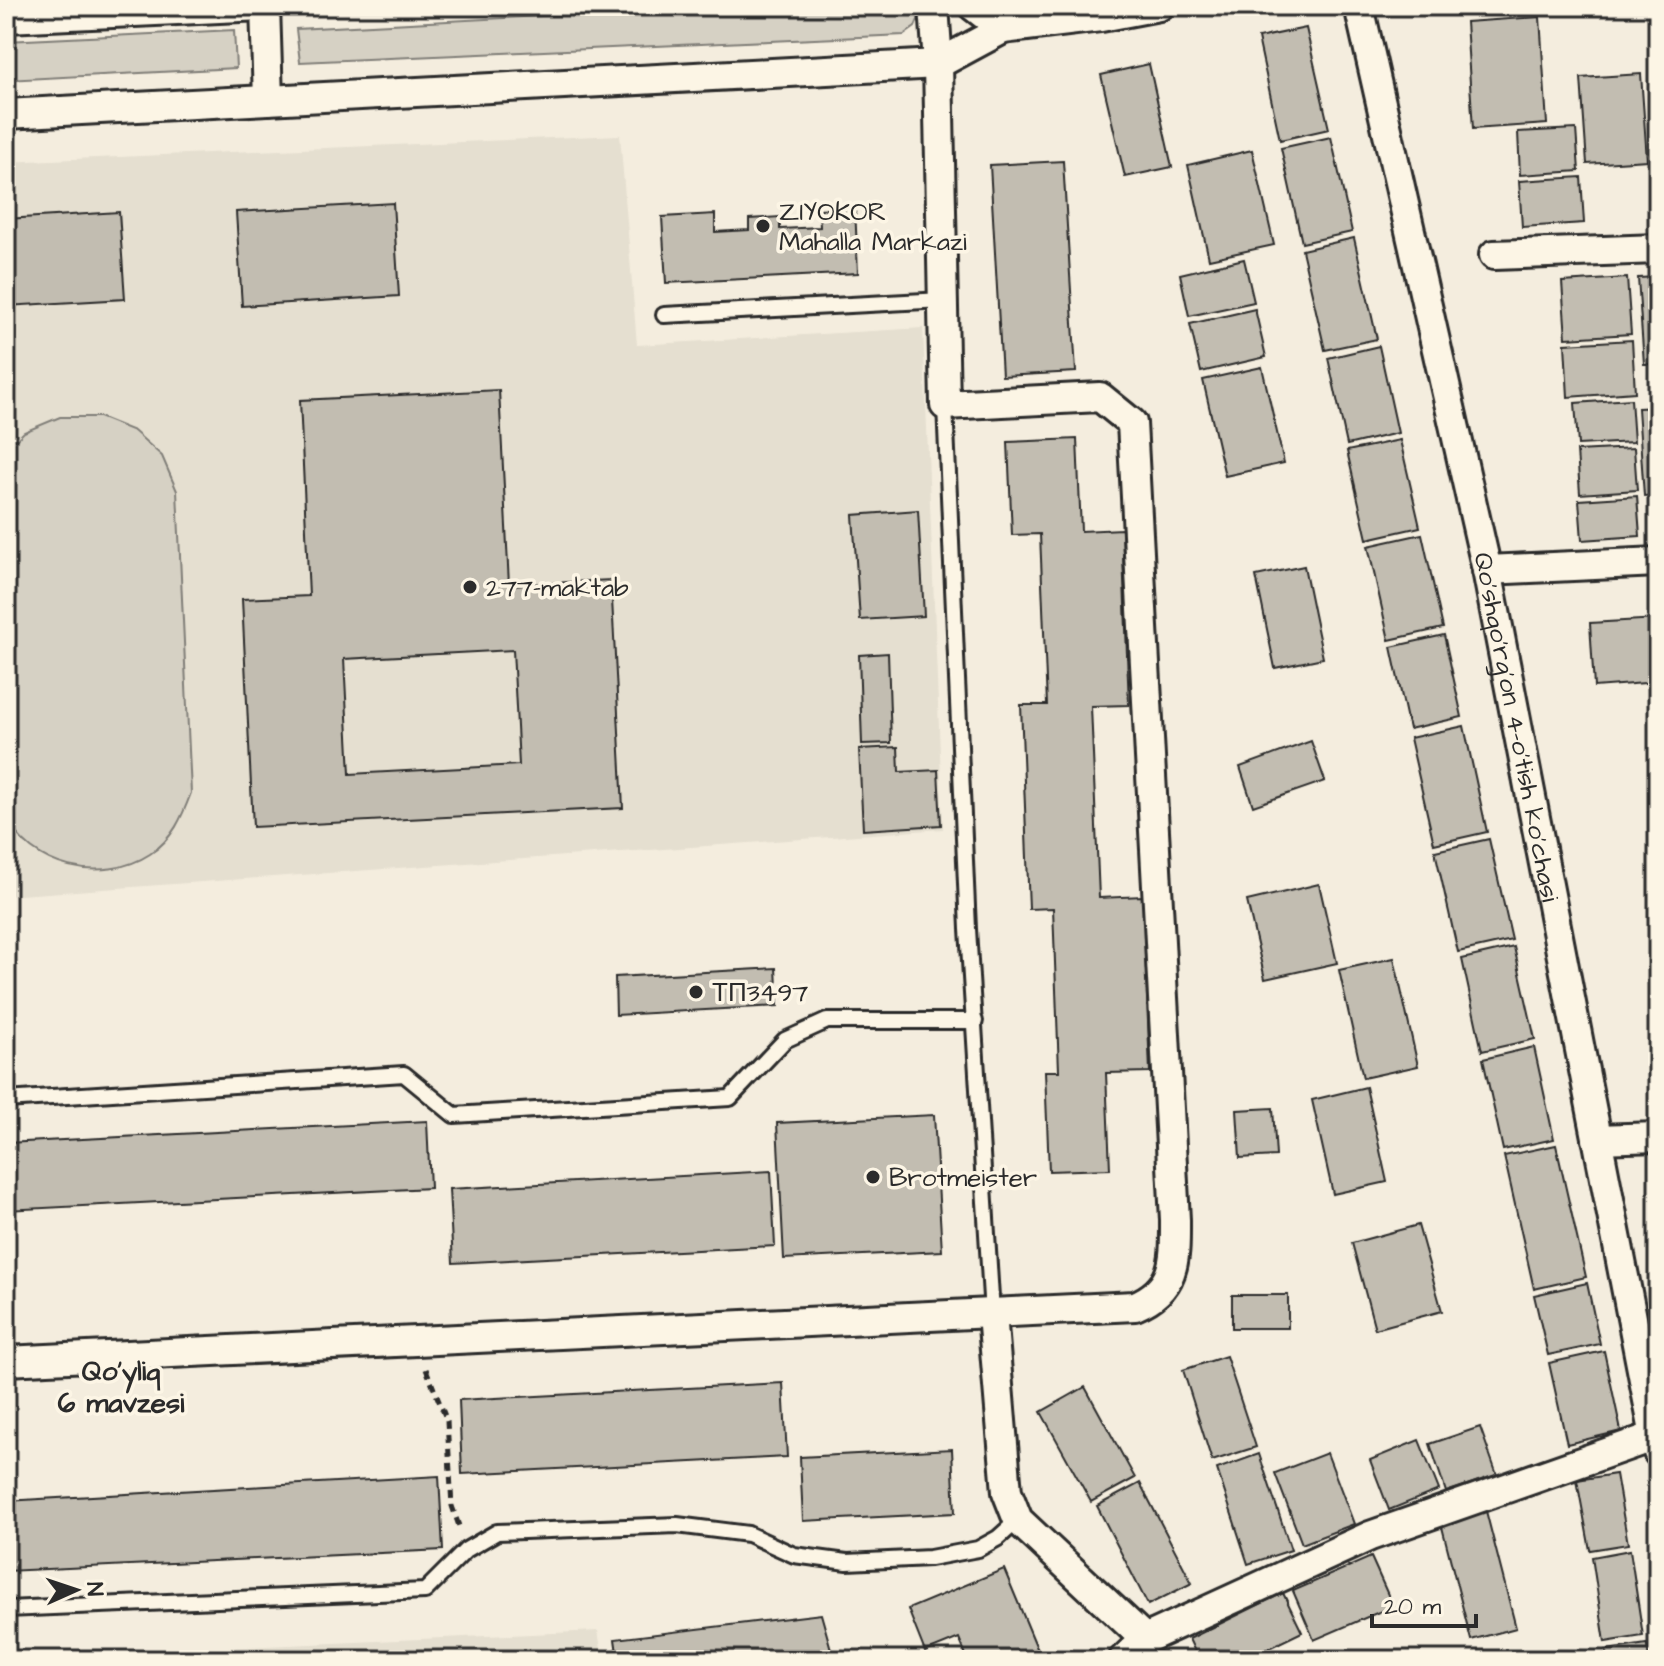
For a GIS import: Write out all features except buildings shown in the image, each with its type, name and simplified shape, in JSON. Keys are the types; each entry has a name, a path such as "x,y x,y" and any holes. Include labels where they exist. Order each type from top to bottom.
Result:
{"street":[{"path":"6,18 168,8 263,6 268,100"},
{"path":"6,1361 1135,1306 1159,1292 1172,1270 1175,1220 1132,423 1100,397 945,405 938,64 934,6"},
{"path":"973,6 1003,29"},
{"path":"6,114 938,64 1003,29 1101,17 1159,6"},
{"name":"Qo'shqo'rg'on 4-o'tish ko'chasi","path":"1359,6 1487,570 1656,1444"},
{"path":"1494,255 1658,249"},
{"path":"1487,570 1658,562"},
{"path":"1597,1139 1658,1137"},
{"path":"992,1314 1007,1492 1018,1520 1145,1639"},
{"path":"1123,1660 1145,1639 1370,1536 1656,1444"}],"lane":[{"path":"664,315 943,300"},
{"path":"945,405 952,602 992,1314"},
{"path":"6,1100 404,1074 454,1115 730,1098 785,1040 827,1021 975,1021"},
{"path":"6,1609 425,1591 466,1550 497,1532 677,1525 748,1534 794,1555 847,1562 916,1559 978,1549 998,1538 1018,1520"}],"path":[{"path":"416,1343 447,1421 452,1506 466,1550"}],"shaded area":[{"path":"730,6 917,6 920,15 915,27 904,35 300,62 296,29"},
{"path":"234,30 236,68 6,80 6,41"},
{"name":"277-maktab","path":"620,135 637,345 923,328 943,829 6,896 6,162"},
{"path":"60,417 99,417 134,431 162,456 177,491 191,793 176,827 165,842 150,854 111,868 69,866 49,859 17,834 6,816 6,450 24,432"},
{"path":"598,1631 603,1660 6,1660 6,1658"}],"place":[{"name":"ZIYOKOR Mahalla Markazi","path":"763,226"},
{"name":"277-maktab","path":"470,587"},
{"name":"ТП3497","path":"696,992"},
{"name":"Brotmeister","path":"873,1177"}],"district":[{"name":"Qo'yliq 6 mavzesi","path":"121,1386"}]}
